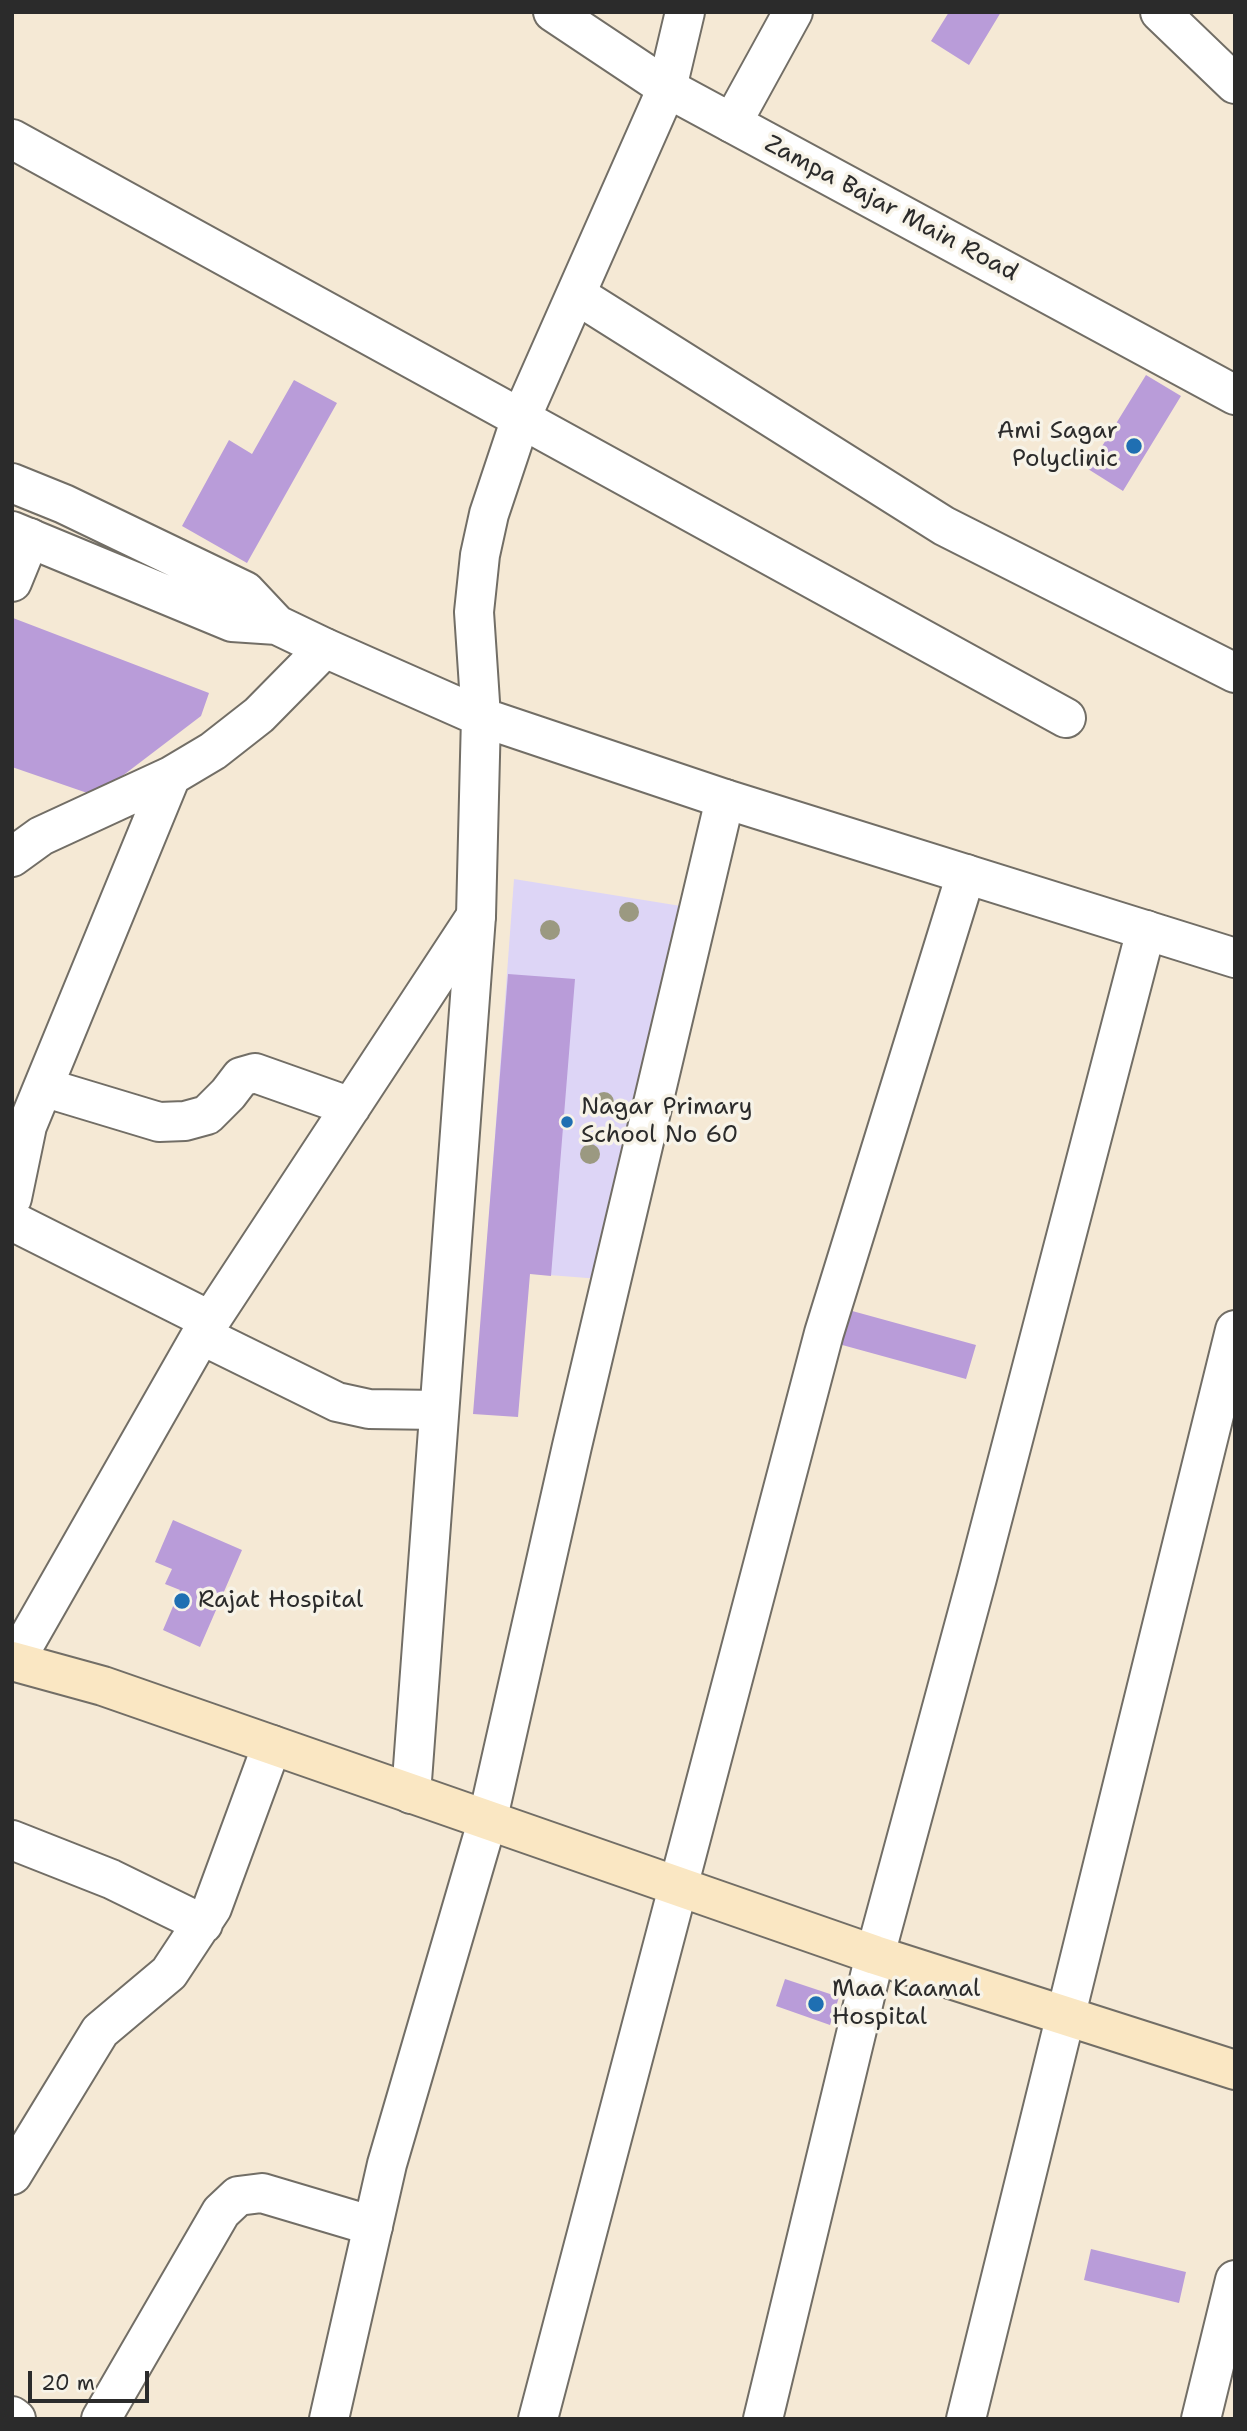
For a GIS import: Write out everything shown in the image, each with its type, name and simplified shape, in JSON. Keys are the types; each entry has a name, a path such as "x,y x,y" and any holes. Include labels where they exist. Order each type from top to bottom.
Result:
{"main road":[{"path":"14,1661 103,1686 875,1955 1235,2070"}],"street":[{"name":"Zampa Bajar Main Road","path":"553,12 667,88 1235,395"},
{"path":"411,1794 476,916 481,717 474,612 481,555 489,514 521,418 667,88 685,12"},
{"path":"732,123 793,12"},
{"path":"1160,12 1235,84"},
{"path":"12,139 1066,718"},
{"path":"577,295 944,526 1235,673"},
{"path":"12,484 64,504 245,591 277,625 481,717 725,799 1235,958"},
{"path":"12,582 21,535 232,622 277,625"},
{"path":"22,842 171,776 213,751 259,715 325,648"},
{"path":"12,1198 27,1126 171,776"},
{"path":"329,2419 387,2164 487,1822 569,1460 725,799"},
{"path":"538,2419 824,1333 966,874"},
{"path":"14,1661 206,1328 476,916"},
{"path":"763,2419 875,1955 981,1564 1146,930"},
{"path":"43,1087 159,1122 185,1121 207,1115 241,1077 255,1073 351,1107"},
{"path":"12,1221 337,1402 369,1409 439,1410"},
{"path":"966,2419 1068,2015 1235,1330"},
{"path":"12,2175 100,2031 169,1973 212,1908 272,1745"},
{"path":"12,1840 111,1879 202,1924"},
{"path":"101,2419 221,2212 238,2196 262,2193 373,2226"},
{"path":"1201,2419 1235,2280"}],"shaded area":[{"name":"Nagar Primary School No 60","path":"514,879 687,907 600,1279 485,1270"}],"building":[{"path":"949,12 1001,12 969,65 931,41"},
{"path":"1146,375 1181,396 1123,491 1088,469"},
{"path":"294,380 337,403 247,563 182,526 229,440 252,454"},
{"path":"13,618 209,693 201,716 96,796 12,767"},
{"path":"508,974 575,979 551,1276 530,1274 518,1417 473,1414"},
{"path":"845,1309 976,1345 966,1379 835,1343"},
{"path":"173,1520 242,1550 200,1647 163,1630 180,1590 165,1584 172,1569 155,1562"},
{"path":"785,1979 839,1997 830,2025 776,2006"},
{"path":"1091,2249 1186,2272 1179,2303 1084,2280"}],"place":[{"name":"Ami Sagar Polyclinic","path":"1134,446"},
{"name":"Nagar Primary School No 60","path":"567,1122"},
{"name":"Rajat Hospital","path":"182,1601"},
{"name":"Maa Kaamal Hospital","path":"816,2004"}]}
